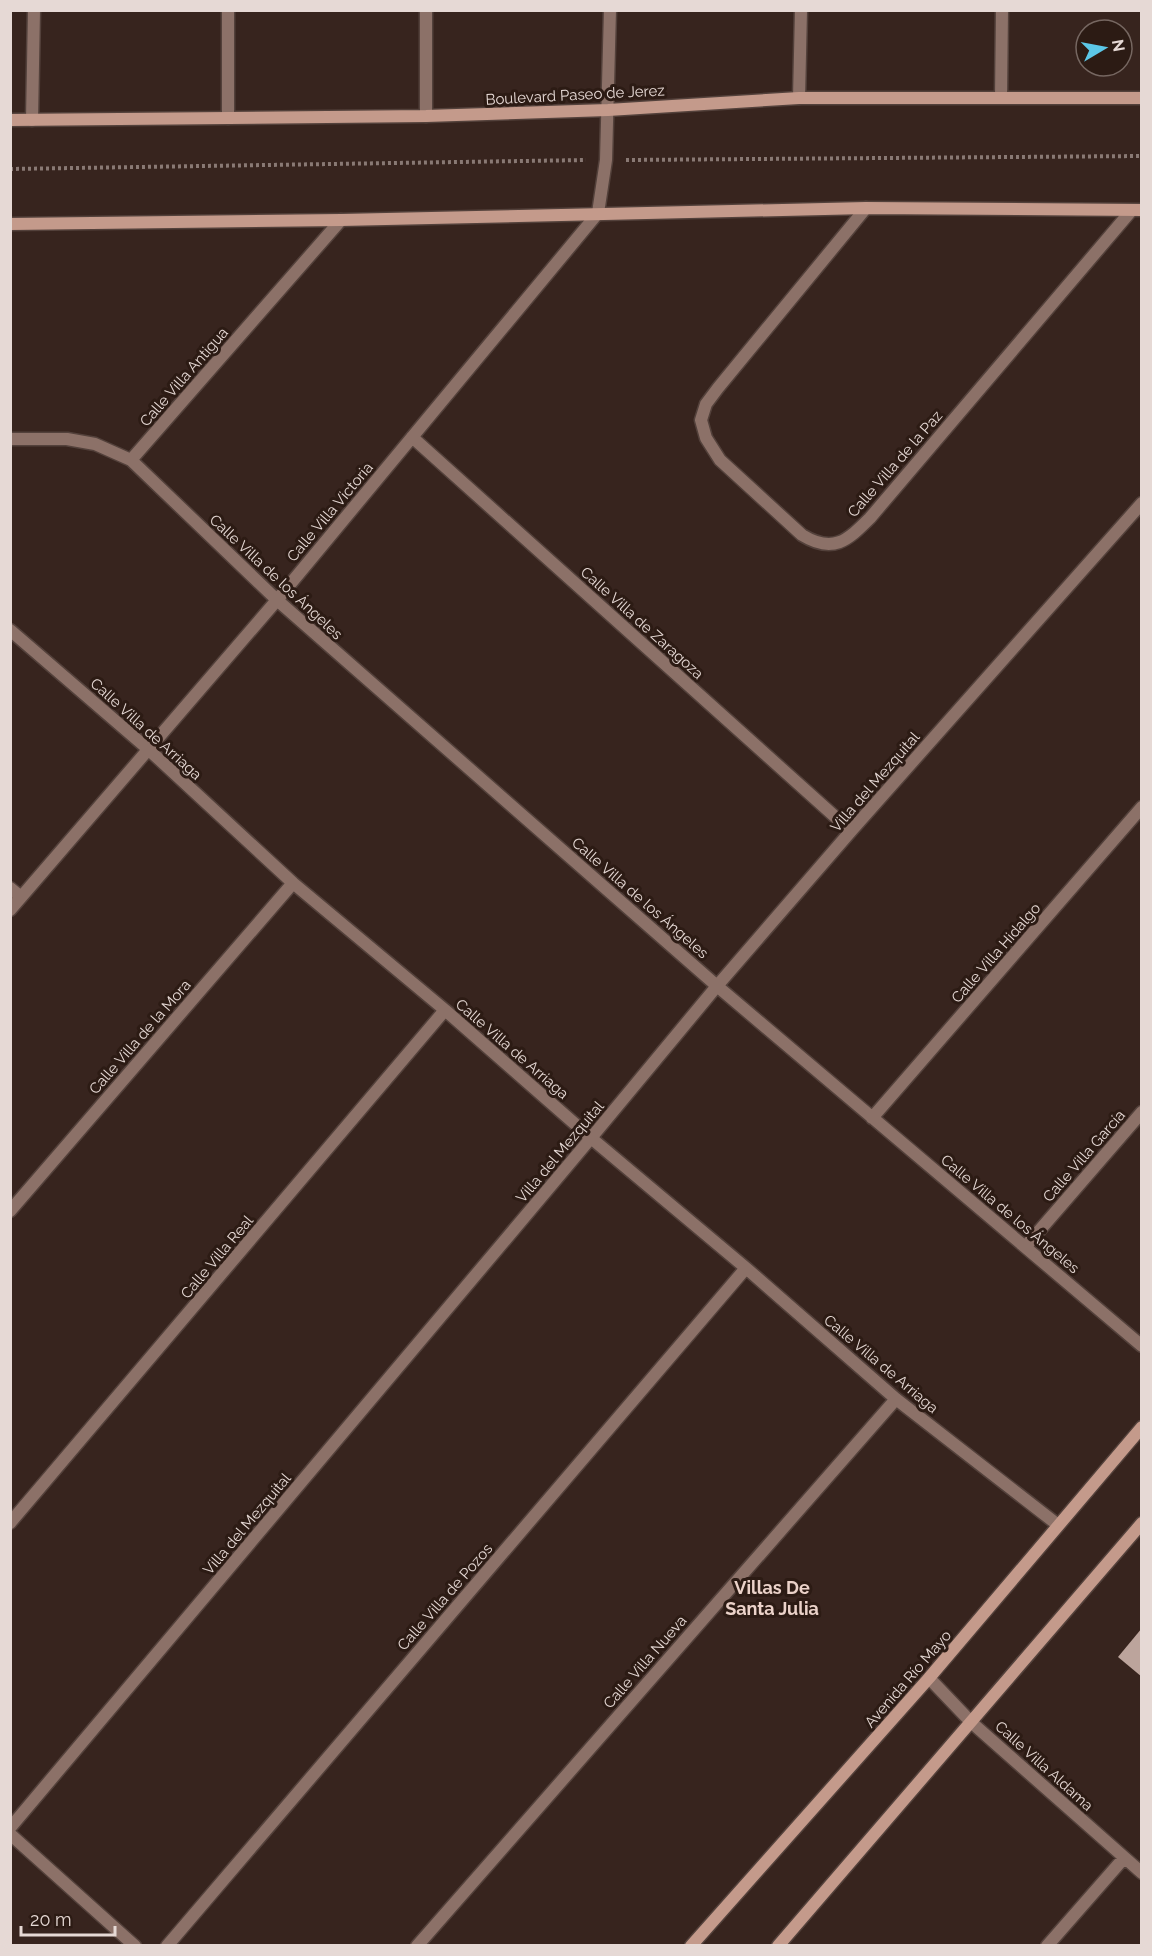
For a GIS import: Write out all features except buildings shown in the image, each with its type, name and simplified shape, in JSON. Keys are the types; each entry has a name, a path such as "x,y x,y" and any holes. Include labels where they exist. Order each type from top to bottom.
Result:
{"main road":[{"name":"Boulevard Paseo de Jerez","path":"10,120 426,116 609,110 799,98 1142,98"},
{"path":"10,224 340,220 866,208 1136,211"},
{"name":"Avenida Río Mayo","path":"691,1946 929,1678 1142,1427"},
{"path":"778,1946 1142,1523"}],"street":[{"path":"32,120 34,10"},
{"path":"228,10 228,118"},
{"path":"426,10 426,116"},
{"path":"598,213 606,160 609,110 610,10"},
{"path":"799,98 801,10"},
{"path":"1001,97 1002,10"},
{"name":"Calle Villa de la Paz","path":"866,208 718,388 706,404 701,420 706,438 720,460 802,535 816,543 836,544 852,536 870,518 1136,211"},
{"name":"Calle Villa Victoria","path":"10,910 276,600 598,213"},
{"name":"Calle Villa Antigua","path":"131,460 340,220"},
{"name":"Calle Villa de Zaragoza","path":"412,437 851,831"},
{"path":"10,439 67,439 95,444 131,460"},
{"name":"Calle Villa de los Ángeles","path":"131,460 276,600 717,986 1142,1346"},
{"name":"Villa del Mezquital","path":"10,1828 717,986 1142,503"},
{"name":"Calle Villa de Arriaga","path":"10,630 148,749 293,883 446,1010 591,1138 746,1268 896,1399 1058,1525"},
{"name":"Calle Villa Hidalgo","path":"872,1118 1142,807"},
{"name":"Calle Villa de la Mora","path":"10,1211 293,883"},
{"path":"10,888 21,897"},
{"name":"Calle Villa Real","path":"10,1523 446,1010"},
{"name":"Calle Villa García","path":"1026,1246 1142,1112"},
{"name":"Calle Villa de Pozos","path":"167,1946 746,1268"},
{"name":"Calle Villa Nueva","path":"417,1946 896,1399"},
{"name":"Calle Villa Aldama","path":"929,1678 971,1722 1142,1873"},
{"path":"10,1834 135,1946"},
{"path":"1047,1946 1124,1858"}],"path":[{"path":"10,169 606,160 1142,156"}],"district":[{"name":"Villas De Santa Julia","path":"772,1597"}]}
